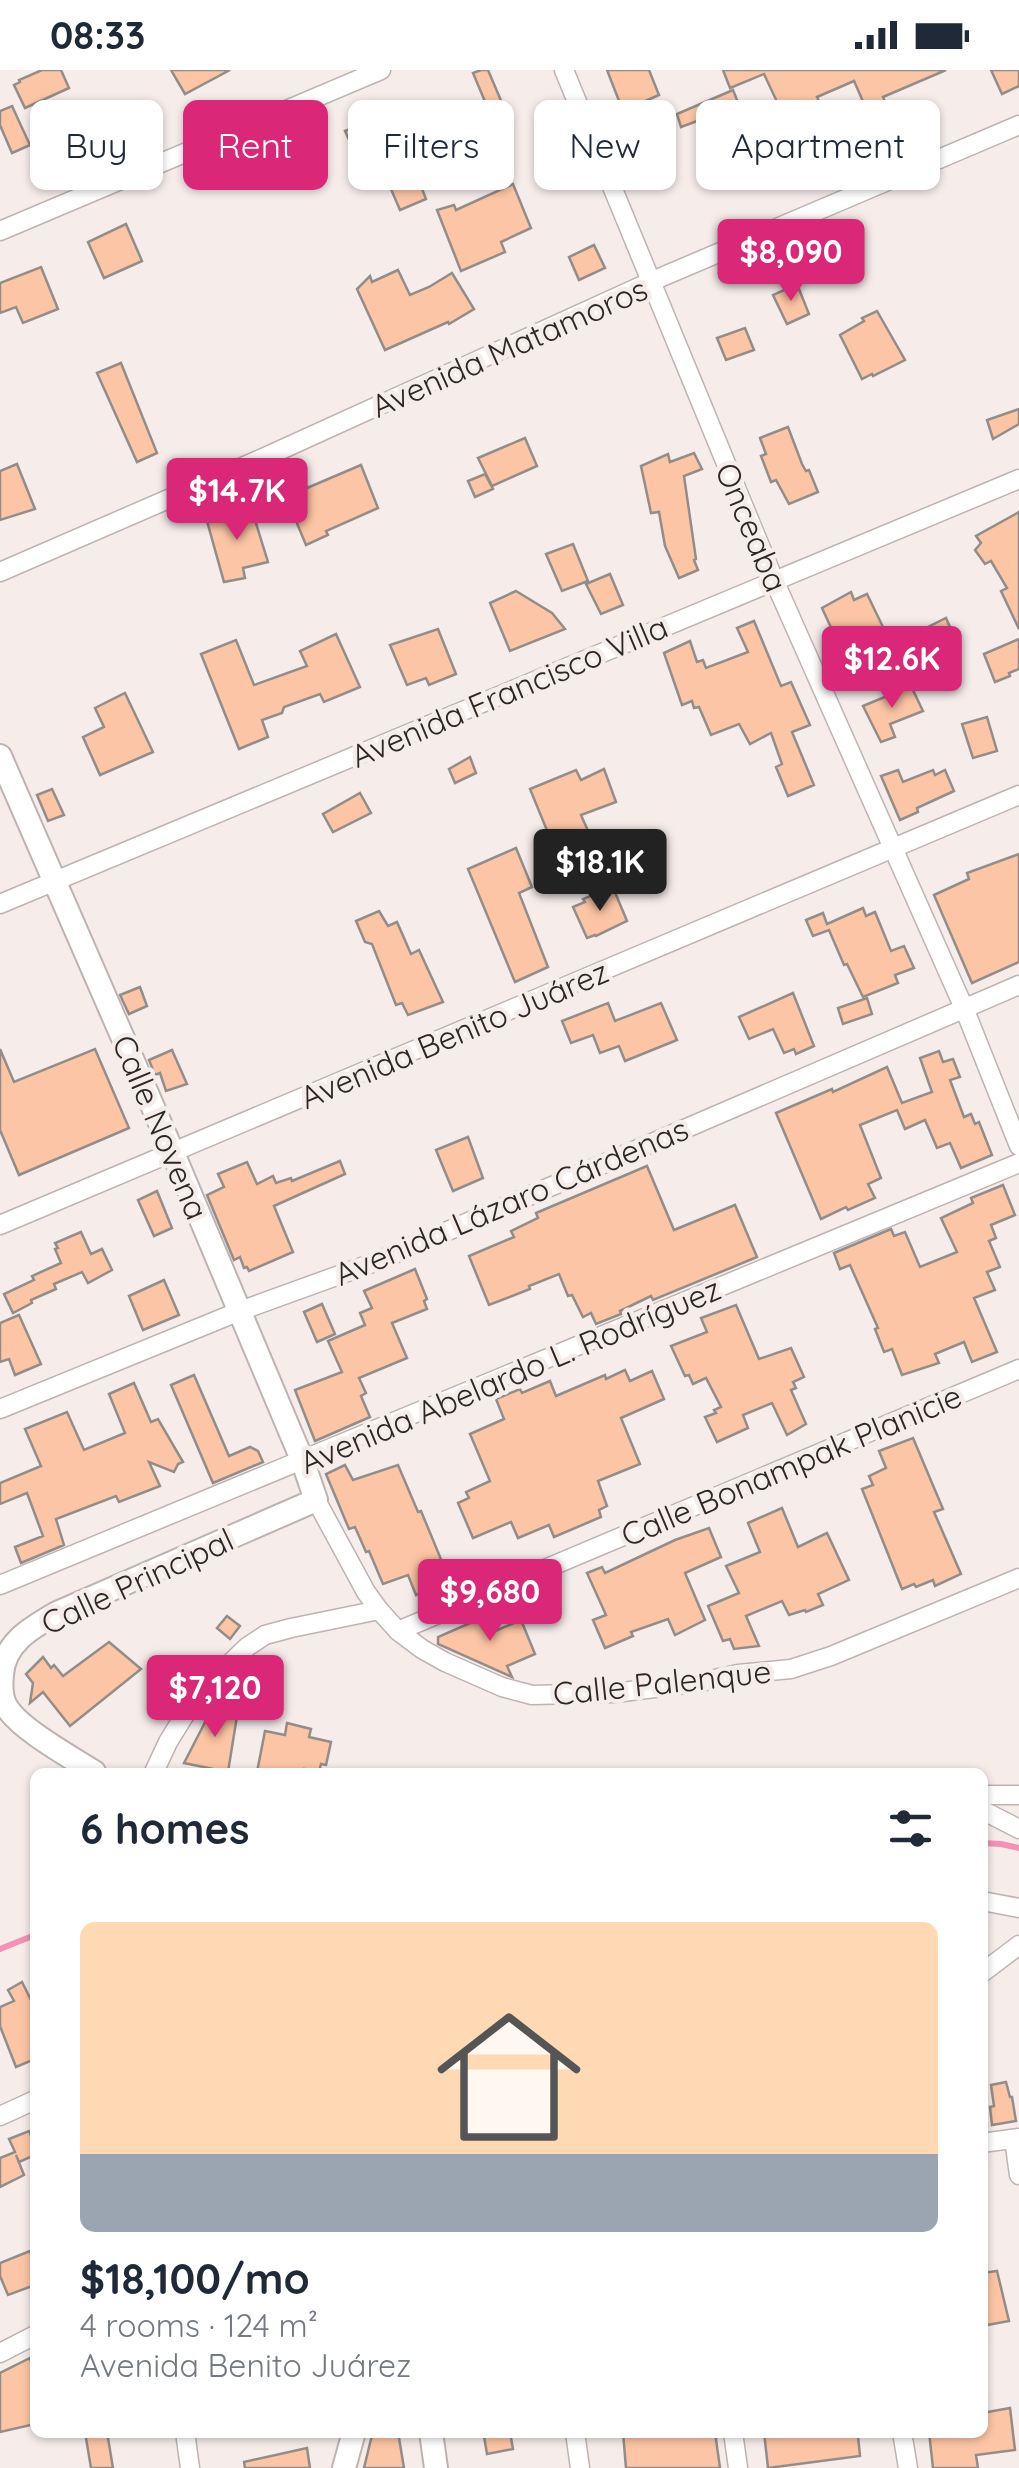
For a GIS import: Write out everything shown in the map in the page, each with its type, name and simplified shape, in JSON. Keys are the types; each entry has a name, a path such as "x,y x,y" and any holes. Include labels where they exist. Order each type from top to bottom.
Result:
{"street":[{"path":"0,231 381,70"},
{"name":"Onceaba","path":"564,70 774,580 895,848 1019,1146"},
{"name":"Avenida Matamoros","path":"0,572 263,458 650,282 1019,125"},
{"name":"Avenida Francisco Villa","path":"0,904 1019,478"},
{"name":"Calle Novena","path":"0,756 173,1153 316,1500"},
{"name":"Avenida Benito Juárez","path":"0,1225 1019,796"},
{"name":"Avenida Lázaro Cárdenas","path":"0,1409 240,1311 378,1260 1019,985"},
{"name":"Avenida Abelardo L. Rodríguez","path":"0,1586 1019,1163"},
{"name":"Calle Bonampak Planicie","path":"398,1631 1019,1369"},
{"name":"Calle Palenque","path":"316,1500 366,1592 398,1631 445,1662 502,1687 532,1695 616,1693 791,1669 1019,1578"},
{"name":"Calle Principal","path":"88,1768 45,1741 5,1705 1,1684 3,1662 14,1643 56,1614 316,1500"},
{"path":"156,1768 184,1716 247,1646 278,1631 379,1610"},
{"path":"988,1795 1019,1795"},
{"path":"988,1813 1019,1829"},
{"path":"988,1902 1019,1908"},
{"path":"988,1969 1019,1945"},
{"path":"0,2116 30,2102"},
{"path":"988,2142 1016,2138 1019,2175"},
{"path":"0,2353 30,2338"},
{"path":"186,2438 190,2468"},
{"path":"344,2468 352,2438"},
{"path":"432,2438 436,2468"},
{"path":"576,2438 580,2468"},
{"path":"734,2438 738,2468"},
{"path":"903,2438 908,2468"}],"building":[{"path":"42,70 61,70 69,88 43,100 30,100 30,106 25,108 14,85"},
{"path":"171,70 230,70 185,94"},
{"path":"488,70 501,100 484,100 473,73"},
{"path":"607,70 649,70 659,95 648,100 619,100"},
{"path":"723,70 946,70 883,97 884,100 862,100 854,81 817,97 818,100 776,100 764,74 730,88"},
{"path":"991,70 1019,70 1019,86 1002,94"},
{"path":"733,90 737,100 710,100"},
{"path":"12,106 30,145 12,153 0,125 0,111"},
{"path":"696,106 696,121 681,127 677,114"},
{"path":"514,186 531,228 501,242 505,252 461,271 437,210 454,205 456,210 500,190 514,190"},
{"path":"391,190 422,190 426,199 400,210"},
{"path":"126,224 142,261 104,278 88,242"},
{"path":"594,245 605,268 579,280 569,257"},
{"path":"41,267 58,309 23,323 16,307 0,313 0,283"},
{"path":"398,270 410,295 452,273 474,309 449,324 385,350 357,289 370,276 372,282"},
{"path":"797,284 809,314 787,324 773,295"},
{"path":"877,311 905,360 862,379 840,335"},
{"path":"745,328 754,350 726,360 717,338"},
{"path":"121,363 157,453 137,462 97,373"},
{"path":"1019,409 1019,424 993,439 987,420"},
{"path":"788,427 818,492 789,504 776,480 771,482 761,456 766,454 760,438"},
{"path":"525,438 537,466 492,486 478,458"},
{"path":"694,453 702,469 684,476 698,570 679,578 665,546 659,512 651,513 641,466 668,454 670,462"},
{"path":"17,464 35,509 0,520 0,471"},
{"path":"361,465 378,508 326,531 328,535 306,545 282,487 303,478 307,488"},
{"path":"485,474 493,489 475,497 468,481"},
{"path":"251,507 268,562 243,568 245,578 224,582 207,521"},
{"path":"1019,512 1019,629 1001,591 1007,588 991,561 985,564 975,550 981,543 976,536"},
{"path":"573,544 588,581 562,591 546,554"},
{"path":"610,574 623,605 601,614 586,584"},
{"path":"516,591 552,613 565,629 510,651 490,603"},
{"path":"851,592 854,600 867,594 883,627 839,645 822,608"},
{"path":"946,618 954,636 910,654 904,639"},
{"path":"754,621 781,686 791,682 810,725 792,732 814,785 788,796 776,767 782,764 771,733 750,744 739,724 711,735 699,707 694,708 692,701 682,705 664,653 690,641 697,662 703,660 706,668 748,652 737,628"},
{"path":"438,629 456,674 429,685 426,678 407,685 390,645"},
{"path":"336,634 360,687 324,702 320,694 284,707 282,713 262,720 268,737 239,749 201,654 236,640 254,685 307,666 300,651"},
{"path":"1019,639 1019,669 995,682 984,654"},
{"path":"911,686 923,711 890,724 895,737 881,742 863,706"},
{"path":"125,693 153,752 100,775 83,737 104,727 95,708"},
{"path":"987,717 997,751 973,758 962,724"},
{"path":"470,757 476,773 455,783 449,769"},
{"path":"604,769 616,802 581,815 600,858 564,872 530,789 576,770 581,780"},
{"path":"898,770 903,782 933,770 935,775 945,770 954,791 900,820 881,776"},
{"path":"52,789 64,815 48,821 37,795"},
{"path":"360,793 371,813 333,832 323,814"},
{"path":"516,848 532,887 519,893 548,967 515,982 468,869"},
{"path":"1019,854 1019,962 972,983 934,895 969,879 967,873"},
{"path":"614,890 627,921 587,938 573,907 585,902 583,899"},
{"path":"863,908 866,916 875,912 891,951 904,946 914,968 895,975 898,983 863,997 829,930 813,936 806,920 823,913 827,924"},
{"path":"379,911 388,926 397,922 411,954 419,950 443,1002 408,1015 402,1003 396,1005 372,944 365,942 356,921"},
{"path":"140,987 147,1006 129,1014 120,995"},
{"path":"793,993 814,1046 796,1054 794,1049 784,1053 773,1029 749,1039 739,1017"},
{"path":"867,998 872,1014 843,1024 838,1008"},
{"path":"608,1003 615,1021 661,1003 677,1040 625,1061 619,1046 600,1053 593,1035 571,1043 562,1021"},
{"path":"0,1049 14,1082 95,1049 129,1128 19,1175 0,1130"},
{"path":"172,1050 187,1084 166,1091 160,1073 155,1075 149,1060"},
{"path":"939,1051 943,1062 953,1059 960,1077 950,1080 964,1117 971,1114 975,1124 979,1122 992,1155 961,1168 950,1143 937,1148 925,1120 905,1129 897,1110 860,1125 881,1178 868,1184 875,1198 821,1219 776,1113 887,1067 902,1103 932,1092 920,1058"},
{"path":"468,1137 483,1178 453,1191 436,1150"},
{"path":"340,1161 345,1174 274,1206 293,1252 249,1271 240,1257 234,1260 207,1195 224,1187 218,1174 247,1162 257,1184 273,1176 276,1183 291,1178 292,1181"},
{"path":"647,1166 674,1230 735,1205 757,1257 653,1300 651,1296 596,1324 591,1313 583,1317 559,1274 489,1305 469,1256 514,1237 511,1231 538,1218 536,1213"},
{"path":"1003,1185 1015,1215 991,1225 996,1238 989,1241 1000,1267 987,1272 995,1290 974,1298 997,1352 972,1362 964,1342 935,1354 939,1363 902,1375 892,1349 884,1352 875,1329 878,1328 850,1265 840,1269 834,1253 891,1229 894,1236 905,1232 920,1267 957,1252 941,1218 973,1203 971,1198"},
{"path":"157,1191 172,1228 154,1236 138,1200"},
{"path":"81,1232 91,1254 102,1249 112,1270 88,1283 82,1272 54,1284 56,1289 13,1313 4,1294 61,1263 55,1243"},
{"path":"415,1269 427,1309 392,1323 407,1358 359,1378 370,1417 315,1441 295,1390 342,1372 328,1341 365,1325 360,1313 372,1308 364,1291"},
{"path":"164,1280 179,1315 143,1330 129,1296"},
{"path":"322,1304 335,1334 317,1342 304,1312"},
{"path":"736,1305 759,1359 791,1348 804,1377 793,1382 796,1388 791,1390 806,1424 787,1435 772,1403 743,1415 748,1428 717,1442 705,1417 721,1407 706,1378 693,1384 689,1375 685,1376 671,1346 707,1332 701,1318"},
{"path":"19,1315 41,1364 15,1375 9,1359 0,1362 0,1323"},
{"path":"625,1370 630,1381 652,1371 664,1399 621,1418 640,1464 598,1481 607,1506 599,1510 601,1517 554,1537 549,1525 518,1538 511,1522 473,1538 458,1503 469,1498 466,1492 490,1481 470,1434 504,1419 496,1399 550,1381 556,1396"},
{"path":"194,1375 229,1456 250,1447 258,1451 263,1462 213,1483 171,1385"},
{"path":"134,1383 151,1422 158,1419 183,1462 174,1472 149,1462 160,1486 119,1502 116,1496 56,1519 64,1545 21,1563 15,1547 43,1536 27,1493 0,1504 0,1483 41,1466 25,1429 67,1412 84,1450 125,1433 109,1394"},
{"path":"913,1438 943,1509 934,1512 961,1574 935,1586 933,1580 902,1589 862,1489 873,1485 869,1476 886,1468 879,1451"},
{"path":"345,1465 353,1480 398,1465 450,1581 416,1595 408,1575 383,1584 355,1527 349,1529 326,1474"},
{"path":"782,1508 798,1547 827,1533 849,1580 818,1594 823,1605 806,1612 789,1615 782,1601 746,1616 759,1646 734,1649 730,1639 723,1641 708,1606 739,1593 726,1566 760,1552 748,1523"},
{"path":"709,1528 721,1557 685,1573 705,1620 675,1635 668,1619 631,1632 633,1636 605,1648 593,1620 606,1615 587,1573 602,1567 605,1573"},
{"path":"227,1616 240,1626 230,1639 217,1628"},
{"path":"486,1616 493,1632 521,1620 535,1654 507,1666 512,1677 438,1644 438,1637"},
{"path":"109,1642 141,1669 70,1726 43,1692 30,1703 33,1683 26,1674 43,1657 63,1676"},
{"path":"215,1703 238,1710 229,1768 184,1763"},
{"path":"287,1723 311,1729 309,1737 331,1742 326,1765 258,1768 265,1731 285,1735"},
{"path":"22,1982 30,1998 30,2061 16,2067 0,2026 0,2007 14,2001 8,1990"},
{"path":"1006,2082 1016,2121 992,2125 991,2085"},
{"path":"29,2131 30,2157 19,2162 16,2155 24,2175 0,2187 0,2158 15,2152 9,2139"},
{"path":"30,2251 30,2287 8,2295 0,2276 0,2263"},
{"path":"997,2271 1009,2321 988,2325 988,2272"},
{"path":"30,2358 30,2425 0,2432 0,2373"},
{"path":"1010,2408 1015,2450 976,2455 978,2468 933,2468 930,2438 988,2438 988,2412"},
{"path":"86,2438 108,2438 113,2468 91,2468"},
{"path":"371,2438 399,2438 404,2468 364,2468"},
{"path":"484,2438 511,2438 513,2449 487,2454"},
{"path":"624,2438 716,2438 720,2468 626,2468"},
{"path":"765,2438 858,2438 860,2456 768,2468"},
{"path":"307,2448 310,2468 245,2468 244,2462"}],"waterway":[{"path":"988,1843 1019,1848"},
{"path":"0,1949 30,1937"}]}
